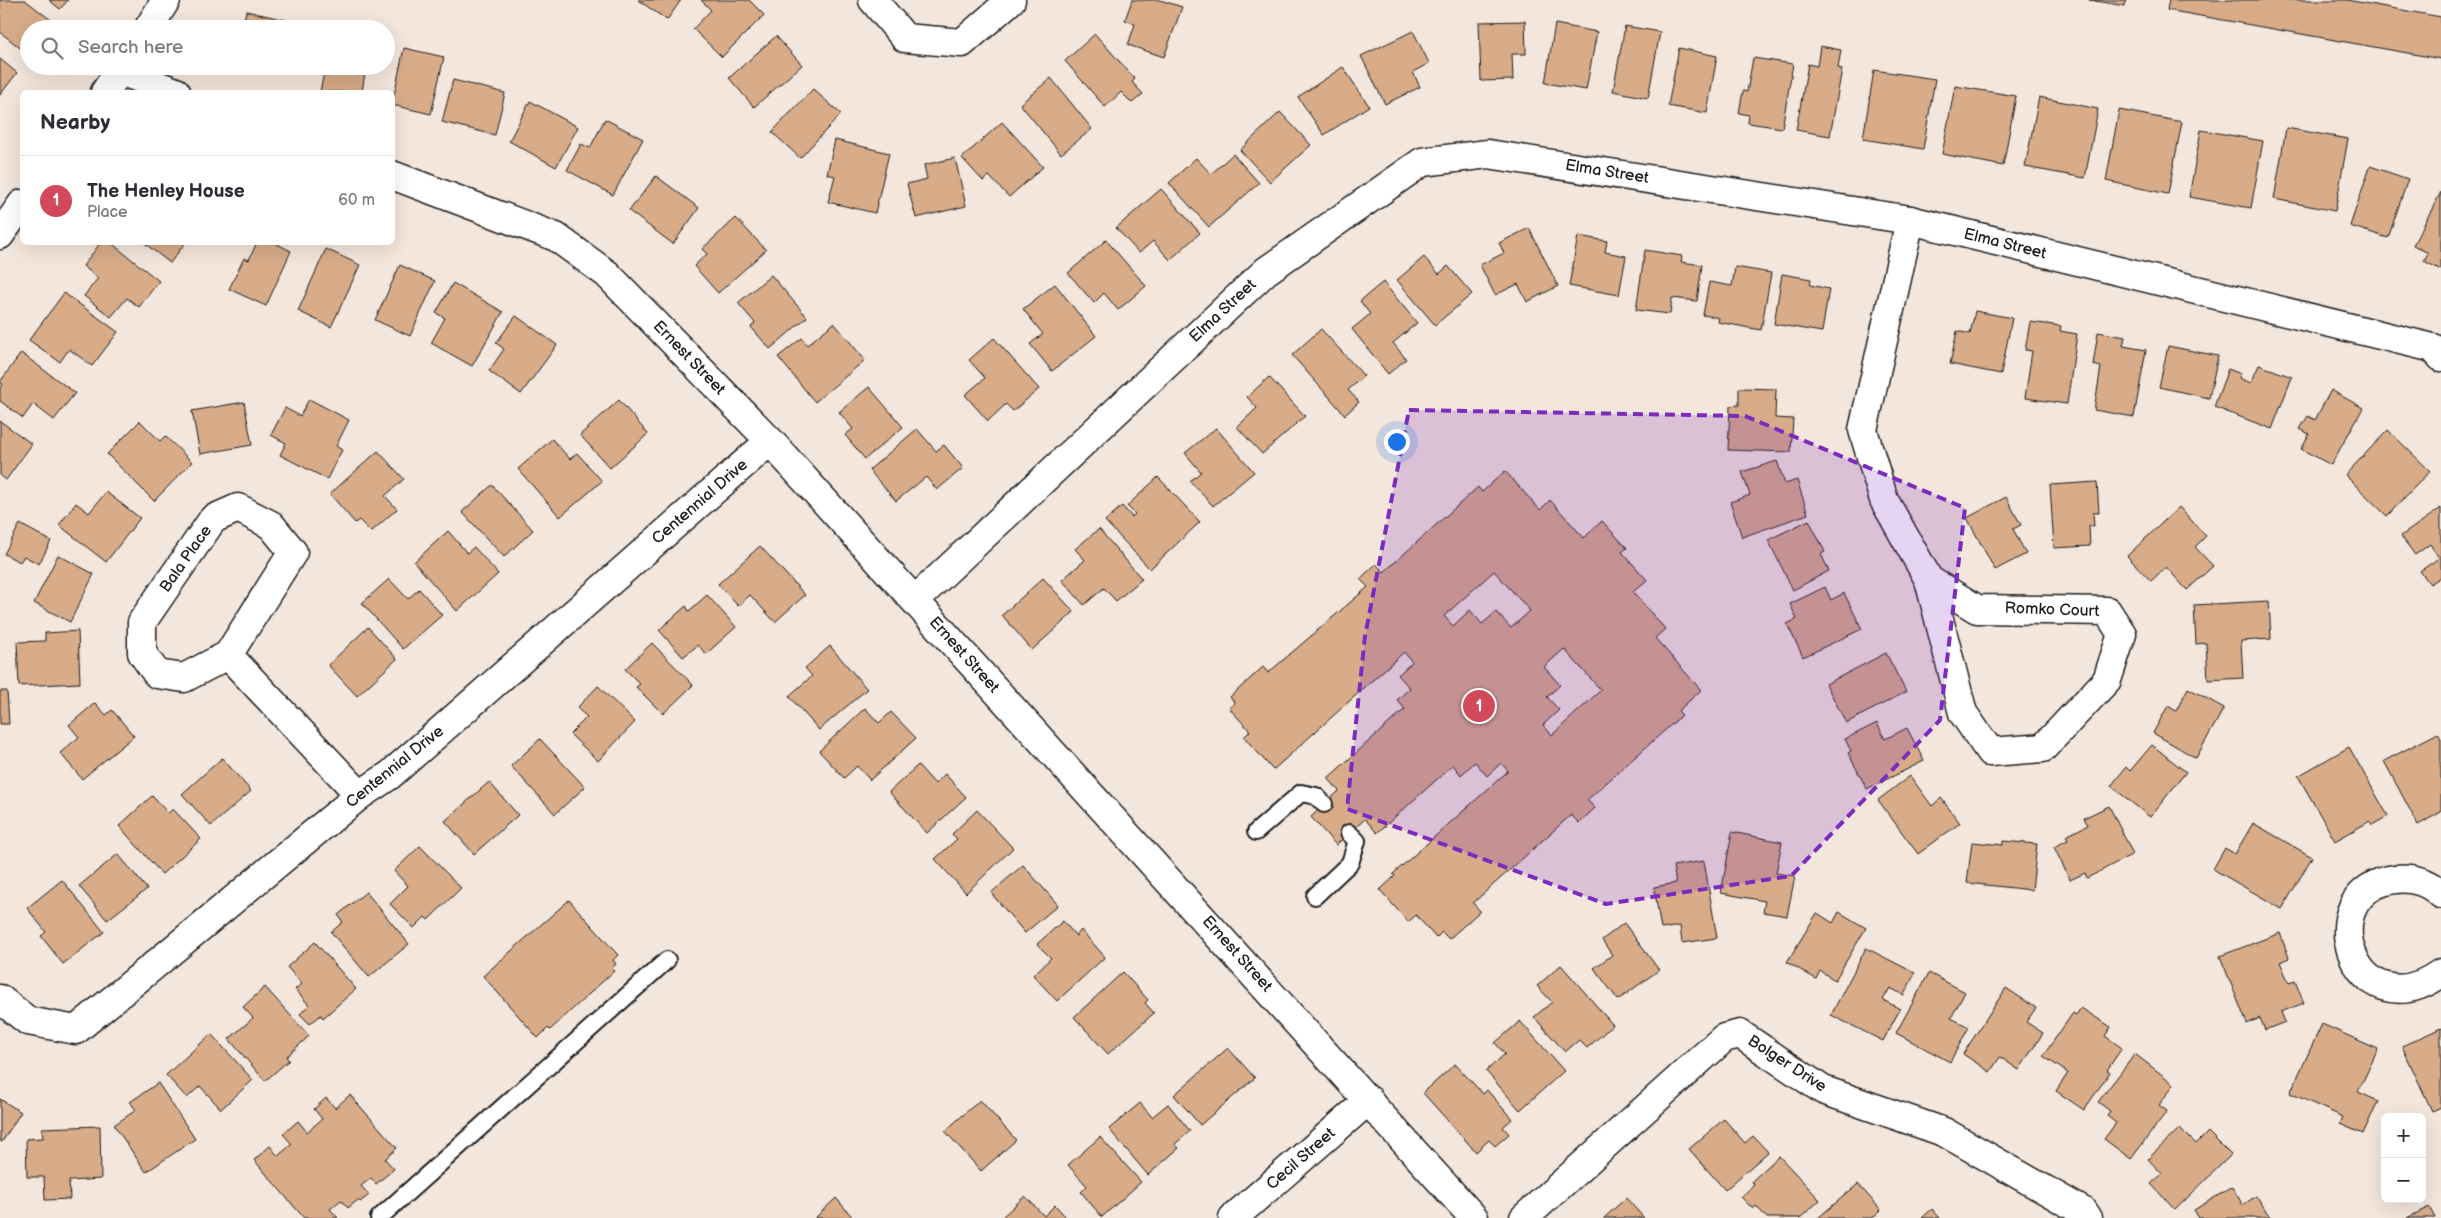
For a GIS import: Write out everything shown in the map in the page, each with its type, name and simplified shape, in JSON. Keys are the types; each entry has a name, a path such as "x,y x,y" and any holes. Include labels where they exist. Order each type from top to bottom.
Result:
{"street":[{"path":"154,20 166,0"},
{"path":"873,0 905,38 962,43 1010,0"},
{"path":"116,77 168,90"},
{"name":"Elma Street","path":"915,600 1266,271 1422,162 1488,154 1910,220 2433,348 2441,357"},
{"name":"Ernest Street","path":"395,176 556,237 607,274 770,440 1474,1218"},
{"path":"0,235 20,207"},
{"name":"Romko Court","path":"1910,220 1863,430 1884,500 1929,580 1963,713 1990,752 2043,748 2107,680 2122,634 2107,611 1977,608 1929,580"},
{"name":"Centennial Drive","path":"0,999 28,1021 76,1030 360,795 390,775 770,440"},
{"name":"Bala Place","path":"238,508 271,525 293,552 228,656 184,678 157,674 142,654 142,622 213,519 238,508"},
{"path":"228,656 360,795"},
{"path":"2441,894 2422,881 2404,878 2387,880 2371,888 2358,900 2350,915 2347,933 2349,950 2357,966 2371,980 2388,988 2408,989 2426,984 2441,973"},
{"name":"Bolger Drive","path":"1524,1218 1724,1038 1740,1034 1823,1090 1944,1132 2084,1212 2088,1218"},
{"name":"Cecil Street","path":"1233,1218 1369,1100"}],"lane":[{"path":"1256,832 1301,793 1316,796 1324,804"},
{"path":"1315,896 1350,863 1357,842 1349,833"},
{"path":"380,1218 667,960"}],"highlighted area":[{"path":"1409,410 1745,416 1965,508 1940,720 1791,876 1606,904 1347,809 1365,636"}],"building":[{"path":"0,0 25,0 51,20 20,20 20,48 0,32"},
{"path":"49,0 68,0 60,9"},
{"path":"638,0 681,0 667,20"},
{"path":"701,0 749,0 764,15 722,57 693,29 711,10"},
{"path":"1132,0 1160,0 1182,7 1164,57 1128,45 1135,24 1125,20"},
{"path":"2089,0 2126,0 2125,6"},
{"path":"2169,0 2347,0 2441,17 2441,59 2167,10"},
{"path":"246,11 286,20 244,20"},
{"path":"1525,21 1526,54 1512,54 1513,80 1481,81 1479,22"},
{"path":"1555,24 1597,32 1586,90 1545,83"},
{"path":"1625,26 1660,32 1648,98 1613,91"},
{"path":"1413,31 1429,63 1413,72 1420,87 1385,104 1361,56"},
{"path":"1095,34 1135,79 1132,82 1143,94 1132,103 1121,92 1105,107 1065,61"},
{"path":"776,36 802,65 754,107 729,78"},
{"path":"1820,46 1841,50 1838,68 1842,69 1830,136 1796,130 1808,64 1817,66"},
{"path":"404,48 444,57 431,114 395,106 395,91"},
{"path":"1679,48 1717,56 1707,113 1668,106"},
{"path":"1753,58 1793,64 1782,128 1748,123 1749,115 1739,113 1743,91 1747,92"},
{"path":"0,59 17,73 0,95"},
{"path":"1343,67 1369,106 1324,135 1298,97"},
{"path":"1874,70 1935,79 1923,149 1863,139"},
{"path":"324,75 365,75 362,90 320,90"},
{"path":"1051,78 1092,129 1061,154 1020,104"},
{"path":"453,80 505,93 495,135 442,122"},
{"path":"1955,86 2016,96 2003,166 1942,154"},
{"path":"813,89 841,114 800,158 772,132"},
{"path":"2039,97 2098,109 2085,178 2025,167"},
{"path":"530,101 578,127 556,167 509,141"},
{"path":"2119,110 2182,122 2168,194 2106,181"},
{"path":"1280,112 1311,145 1270,182 1240,150"},
{"path":"605,119 643,139 613,195 567,170 581,144 590,148"},
{"path":"1002,122 1043,167 1009,197 989,176 983,181 962,158"},
{"path":"2286,128 2348,139 2335,211 2274,199"},
{"path":"2201,130 2263,141 2251,208 2189,197"},
{"path":"835,140 889,153 875,213 828,202 835,176 827,174"},
{"path":"1233,154 1259,183 1209,227 1169,183 1196,158 1211,174"},
{"path":"955,158 966,206 916,218 907,184 927,179 924,165"},
{"path":"2370,166 2408,179 2388,238 2350,226"},
{"path":"656,176 699,208 673,244 629,211"},
{"path":"1161,189 1200,233 1170,260 1153,241 1139,253 1116,228"},
{"path":"2441,192 2441,270 2424,261 2428,253 2413,245"},
{"path":"736,218 766,250 718,293 694,266 707,254 702,249"},
{"path":"1529,228 1558,286 1527,302 1518,284 1495,295 1480,265 1504,253 1499,243"},
{"path":"1578,236 1607,241 1605,252 1626,256 1619,295 1569,286"},
{"path":"1106,240 1146,286 1118,310 1104,293 1094,303 1068,273"},
{"path":"99,245 114,245 159,281 139,307 127,298 111,317 84,296 98,278 83,266"},
{"path":"147,245 184,245 170,263"},
{"path":"256,245 279,245 291,251 266,306 229,289 244,258 249,260"},
{"path":"326,249 360,265 331,327 298,311"},
{"path":"1645,250 1682,256 1681,262 1702,265 1697,301 1672,298 1670,314 1636,310"},
{"path":"1424,257 1439,274 1448,266 1472,294 1435,325 1397,280"},
{"path":"400,265 435,281 410,336 375,320"},
{"path":"1735,267 1771,273 1761,330 1718,322 1719,318 1703,315 1709,282 1732,286"},
{"path":"1782,274 1811,279 1810,285 1829,289 1822,332 1774,324"},
{"path":"771,275 807,317 770,349 751,327 755,323 738,303"},
{"path":"1383,282 1417,323 1393,343 1406,359 1388,374 1352,329 1370,314 1360,301"},
{"path":"453,283 503,312 472,366 431,343 445,318 436,313"},
{"path":"1055,284 1096,336 1052,371 1030,344 1043,334 1023,309"},
{"path":"64,293 118,332 92,366 69,349 60,362 29,340"},
{"path":"1975,311 2012,318 2001,374 1950,364 1957,331 1970,334"},
{"path":"516,316 557,345 521,394 489,371 504,349 496,343"},
{"path":"2030,322 2061,326 2060,331 2077,334 2067,404 2025,398 2032,351 2025,350"},
{"path":"834,323 865,360 815,402 778,357 802,338 807,345"},
{"path":"1321,329 1364,376 1348,390 1359,402 1345,415 1292,355"},
{"path":"2098,332 2125,337 2123,346 2146,350 2134,417 2094,410 2101,367 2093,365"},
{"path":"994,338 1039,389 1013,411 1006,404 988,421 965,395 985,378 969,360"},
{"path":"2168,346 2218,356 2209,398 2159,387"},
{"path":"21,353 75,393 54,420 33,404 23,418 0,401 0,388 3,384 0,382"},
{"path":"2259,365 2292,377 2272,429 2214,407 2228,369 2241,374 2239,378 2251,383"},
{"path":"1269,377 1305,416 1262,454 1237,427 1257,408 1247,397"},
{"path":"869,387 903,427 865,459 845,435 853,429 839,412"},
{"path":"1739,388 1776,389 1775,418 1793,419 1791,452 1728,450 1730,406 1739,405"},
{"path":"2331,390 2363,408 2331,465 2301,449 2309,434 2300,429 2308,416 2315,420"},
{"path":"309,399 349,420 336,446 342,450 327,479 280,455 286,443 271,435 285,408 300,416"},
{"path":"619,400 648,434 610,468 580,435"},
{"path":"244,402 252,445 200,454 192,411"},
{"path":"0,421 32,444 6,480 0,475"},
{"path":"140,421 160,441 165,436 192,462 154,501 107,454"},
{"path":"1216,428 1254,472 1213,506 1190,481 1201,472 1185,453"},
{"path":"917,429 936,451 944,445 963,468 937,490 926,477 896,501 869,470"},
{"path":"2388,430 2430,471 2387,516 2345,475"},
{"path":"552,439 570,459 577,453 602,481 560,517 518,469"},
{"path":"378,451 404,479 385,496 397,509 371,532 359,520 355,523 330,494"},
{"path":"1777,461 1785,484 1797,480 1808,514 1742,537 1730,502 1750,495 1742,472"},
{"path":"1505,471 1540,510 1550,500 1584,538 1602,521 1627,548 1622,552 1647,580 1633,592 1665,629 1655,638 1701,690 1678,711 1682,715 1587,800 1595,808 1579,823 1571,815 1473,903 1480,911 1449,939 1442,932 1436,938 1416,915 1408,922 1380,890 1395,876 1393,874 1508,771 1501,763 1487,776 1475,762 1461,775 1453,765 1377,833 1365,819 1336,845 1311,817 1339,791 1328,778 1405,709 1397,700 1410,688 1398,675 1412,662 1404,652 1273,770 1244,737 1250,731 1229,708 1235,703 1230,697 1263,667 1268,673 1368,587 1360,579 1376,564 1384,572 1478,487 1482,492","holes":["1494,571 1530,611 1511,628 1496,612 1482,624 1470,610 1453,626 1444,616","1564,649 1601,690 1552,735 1543,725 1559,710 1547,697 1560,685 1544,667"]},
{"path":"1158,477 1200,522 1150,569 1105,521 1122,506 1132,517 1135,514 1127,506"},
{"path":"2097,482 2099,513 2093,513 2094,526 2089,526 2090,546 2054,548 2050,485"},
{"path":"492,485 533,530 504,557 462,512"},
{"path":"106,492 140,518 106,562 59,525 76,503 89,513"},
{"path":"2006,497 2021,525 2013,529 2026,554 1995,570 1967,518"},
{"path":"2179,507 2206,536 2195,547 2213,566 2187,590 2166,567 2151,581 2127,556"},
{"path":"2441,508 2441,577 2430,584 2420,571 2439,558 2430,544 2415,555 2401,536"},
{"path":"1809,520 1825,552 1821,554 1829,571 1793,590 1768,540"},
{"path":"20,524 51,541 39,564 24,556 20,562 4,554"},
{"path":"1099,529 1142,579 1116,601 1104,588 1084,605 1062,580 1085,560 1075,549"},
{"path":"448,531 467,553 474,547 498,574 457,611 414,562"},
{"path":"760,546 805,595 775,622 750,595 738,606 718,584"},
{"path":"58,555 94,574 70,622 34,603"},
{"path":"1043,578 1074,612 1032,650 1002,615"},
{"path":"389,579 408,599 419,589 442,615 403,649 362,603"},
{"path":"1825,587 1831,600 1844,593 1862,629 1803,657 1787,624 1797,619 1790,604"},
{"path":"707,595 736,627 706,654 698,645 683,657 659,630 686,606 689,611"},
{"path":"2269,601 2271,639 2241,641 2243,678 2208,680 2206,643 2196,644 2194,605"},
{"path":"368,627 397,659 357,696 328,665"},
{"path":"78,631 80,683 19,686 17,642 45,641 45,633"},
{"path":"652,643 693,685 663,714 636,687 640,684 625,669"},
{"path":"830,646 867,689 819,730 789,696 812,676 805,668"},
{"path":"1886,653 1906,692 1846,723 1826,684"},
{"path":"598,686 635,722 598,761 570,734 587,717 577,708"},
{"path":"2188,688 2224,708 2196,758 2153,733 2168,706 2176,711"},
{"path":"0,691 7,691 9,724 0,724"},
{"path":"95,703 106,715 112,710 134,736 82,779 60,753 79,737 69,725"},
{"path":"865,708 879,723 891,712 916,738 870,780 857,766 844,778 819,751"},
{"path":"1877,723 1885,739 1907,728 1924,761 1867,789 1848,753 1851,751 1845,739"},
{"path":"2438,733 2441,739 2441,812 2418,825 2384,761"},
{"path":"540,739 585,787 555,814 511,766"},
{"path":"2152,745 2186,772 2150,817 2111,786 2126,767 2130,771"},
{"path":"2349,747 2388,816 2372,825 2370,821 2335,841 2298,776"},
{"path":"222,758 251,791 211,826 182,794"},
{"path":"918,765 935,784 945,774 966,797 927,833 889,792"},
{"path":"1910,776 1932,806 1941,798 1960,823 1918,854 1878,800"},
{"path":"489,782 518,815 474,854 445,821"},
{"path":"152,796 168,813 173,809 201,839 162,874 119,826"},
{"path":"2109,806 2133,854 2087,878 2085,873 2070,880 2054,847 2068,840 2066,836 2088,825 2084,818"},
{"path":"977,810 1013,848 966,893 935,859 957,839 952,834"},
{"path":"2253,823 2312,857 2282,909 2213,869 2225,848 2235,854"},
{"path":"1732,832 1782,842 1776,873 1795,876 1787,916 1763,912 1765,901 1721,893"},
{"path":"2003,841 2037,844 2032,890 1967,883 1972,842 2003,845"},
{"path":"420,846 461,888 428,920 425,917 414,928 390,904 408,886 394,871"},
{"path":"118,854 147,889 107,920 79,886"},
{"path":"1704,861 1717,938 1682,943 1680,926 1661,929 1654,887 1676,883 1673,866"},
{"path":"1023,865 1058,905 1025,933 991,893"},
{"path":"62,880 104,932 63,964 41,936 46,932 27,908"},
{"path":"366,892 409,944 369,977 331,932 343,922 338,915"},
{"path":"569,900 618,955 613,960 616,964 612,968 614,971 550,1030 548,1028 538,1038 483,976"},
{"path":"1839,912 1866,928 1835,980 1820,971 1816,979 1787,962 1817,913 1833,923"},
{"path":"1063,921 1076,936 1081,930 1105,957 1057,1001 1033,975 1051,958 1037,944"},
{"path":"1624,923 1659,970 1618,1000 1594,968 1612,955 1602,940"},
{"path":"2280,933 2289,958 2280,962 2289,983 2295,981 2304,1003 2281,1012 2285,1022 2265,1030 2260,1018 2247,1024 2220,956"},
{"path":"315,942 356,989 323,1018 321,1015 310,1024 300,1014 309,1005 295,989 302,984 287,967"},
{"path":"1866,948 1915,973 1904,995 1890,988 1883,1000 1900,1009 1883,1041 1831,1015"},
{"path":"1561,965 1613,1025 1587,1048 1579,1040 1565,1052 1534,1017 1552,1002 1537,986"},
{"path":"1123,972 1148,1000 1145,1003 1154,1013 1108,1054 1074,1017"},
{"path":"1929,973 1965,992 1951,1018 1969,1027 1950,1062 1896,1033"},
{"path":"265,987 309,1036 286,1057 289,1060 265,1081 229,1039 253,1018 243,1007"},
{"path":"2006,988 2036,1008 2026,1022 2043,1033 2019,1070 2000,1057 1990,1072 1963,1054"},
{"path":"2081,1008 2111,1027 2105,1036 2122,1048 2107,1070 2110,1072 2084,1110 2056,1091 2068,1073 2043,1056 2073,1013 2076,1015"},
{"path":"1520,1021 1564,1071 1520,1110 1486,1071 1505,1054 1495,1043"},
{"path":"2322,1024 2378,1049 2358,1092 2378,1101 2363,1134 2340,1124 2343,1117 2290,1093"},
{"path":"2441,1028 2441,1107 2432,1111 2402,1046"},
{"path":"211,1034 253,1080 221,1109 200,1086 187,1098 166,1075"},
{"path":"1228,1048 1255,1078 1200,1125 1174,1095"},
{"path":"2135,1054 2174,1084 2159,1105 2167,1111 2131,1159 2104,1139 2116,1123 2107,1116 2110,1111 2098,1102"},
{"path":"1455,1064 1483,1094 1487,1090 1512,1119 1503,1127 1509,1134 1495,1146 1489,1140 1476,1152 1423,1093"},
{"path":"158,1083 195,1139 146,1172 114,1125 136,1110 130,1102"},
{"path":"350,1095 397,1148 385,1159 394,1169 376,1184 371,1178 361,1186 369,1195 360,1202 358,1200 348,1208 341,1200 330,1209 338,1218 304,1218 254,1160 270,1146 278,1156 292,1144 283,1134 298,1121 307,1132 322,1119 314,1109 326,1098 335,1108"},
{"path":"0,1099 21,1112 2,1142 0,1141"},
{"path":"980,1100 1016,1140 981,1171 945,1131"},
{"path":"1140,1103 1152,1117 1168,1104 1190,1131 1175,1144 1179,1148 1148,1175 1109,1129"},
{"path":"1724,1119 1745,1143 1753,1136 1768,1152 1725,1190 1689,1149"},
{"path":"100,1126 101,1179 69,1181 70,1199 45,1200 44,1177 27,1177 26,1139 43,1138 42,1128"},
{"path":"2180,1128 2196,1144 2208,1132 2231,1155 2175,1210 2151,1184 2162,1174 2148,1159"},
{"path":"1100,1137 1141,1182 1102,1217 1081,1192 1087,1186 1068,1165"},
{"path":"1779,1156 1820,1200 1800,1218 1767,1218 1756,1206 1753,1209 1741,1197 1754,1185 1752,1181"},
{"path":"1858,1184 1881,1210 1872,1218 1818,1218"},
{"path":"2232,1187 2243,1205 2256,1196 2270,1218 2199,1218 2194,1210"},
{"path":"1025,1196 1044,1216 1055,1205 1067,1218 1001,1218"},
{"path":"836,1198 853,1218 815,1218"},
{"path":"1626,1198 1644,1218 1604,1218"},
{"path":"2429,1207 2435,1218 2407,1218"},
{"path":"1932,1209 1940,1218 1922,1218"}],"place":[{"name":"The Henley House","path":"1479,706"}]}
